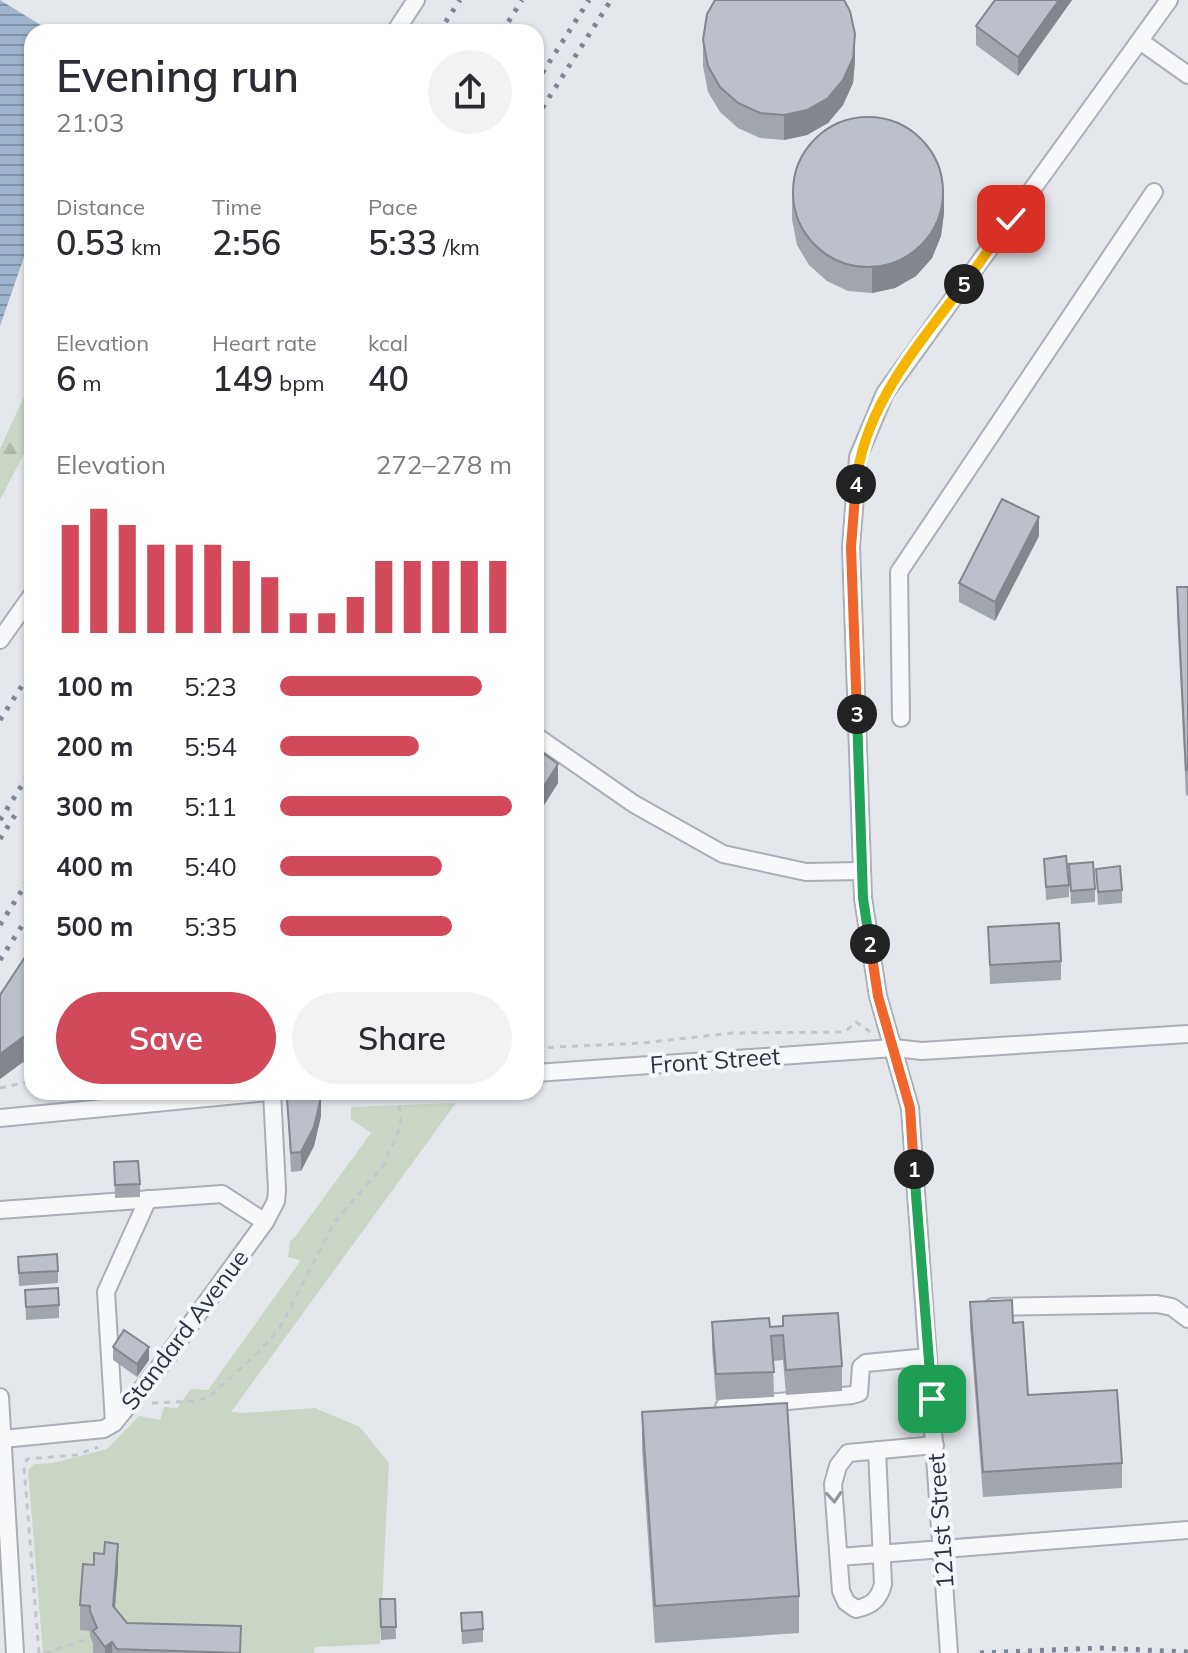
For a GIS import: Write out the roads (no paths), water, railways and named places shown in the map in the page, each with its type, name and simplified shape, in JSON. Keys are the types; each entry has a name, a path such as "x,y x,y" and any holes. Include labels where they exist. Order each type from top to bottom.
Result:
{"street":[{"path":"400,24 416,0"},
{"path":"1169,0 1140,41 1188,75"},
{"name":"121st Street","path":"949,1653 910,1108 878,996 863,898 851,547 858,457 885,393 1140,41"},
{"path":"901,718 899,572 1154,192"},
{"path":"0,640 24,606"},
{"path":"544,742 634,804 723,854 806,872 862,871"},
{"name":"Front Street","path":"544,1072 894,1048 922,1051 1188,1034"},
{"path":"0,1118 187,1100"},
{"name":"Standard Avenue","path":"3,1439 92,1432 114,1423 157,1370 265,1222 276,1201 271,1100"},
{"path":"0,1210 222,1194 265,1222"},
{"path":"114,1423 106,1292 148,1199"},
{"path":"993,1307 1157,1304 1172,1307 1188,1319"},
{"path":"724,1407 852,1395 861,1389 861,1367 866,1363 928,1357"},
{"path":"0,1397 10,1645"},
{"path":"877,1450 881,1592 868,1607 856,1609 846,1602 841,1591 833,1484 838,1466 848,1453 877,1450 935,1445"},
{"path":"839,1557 1188,1530"}],"water":[{"path":"0,0 39,24 24,24 24,257 0,326"}],"railway":[{"path":"444,24 460,0"},
{"path":"507,24 522,0"},
{"path":"544,70 589,0"},
{"path":"544,105 611,0"},
{"path":"0,720 24,682"},
{"path":"0,820 24,782"},
{"path":"0,839 17,812"},
{"path":"0,925 24,887"},
{"path":"0,960 24,922"},
{"path":"980,1653 1101,1648 1188,1652"}]}
